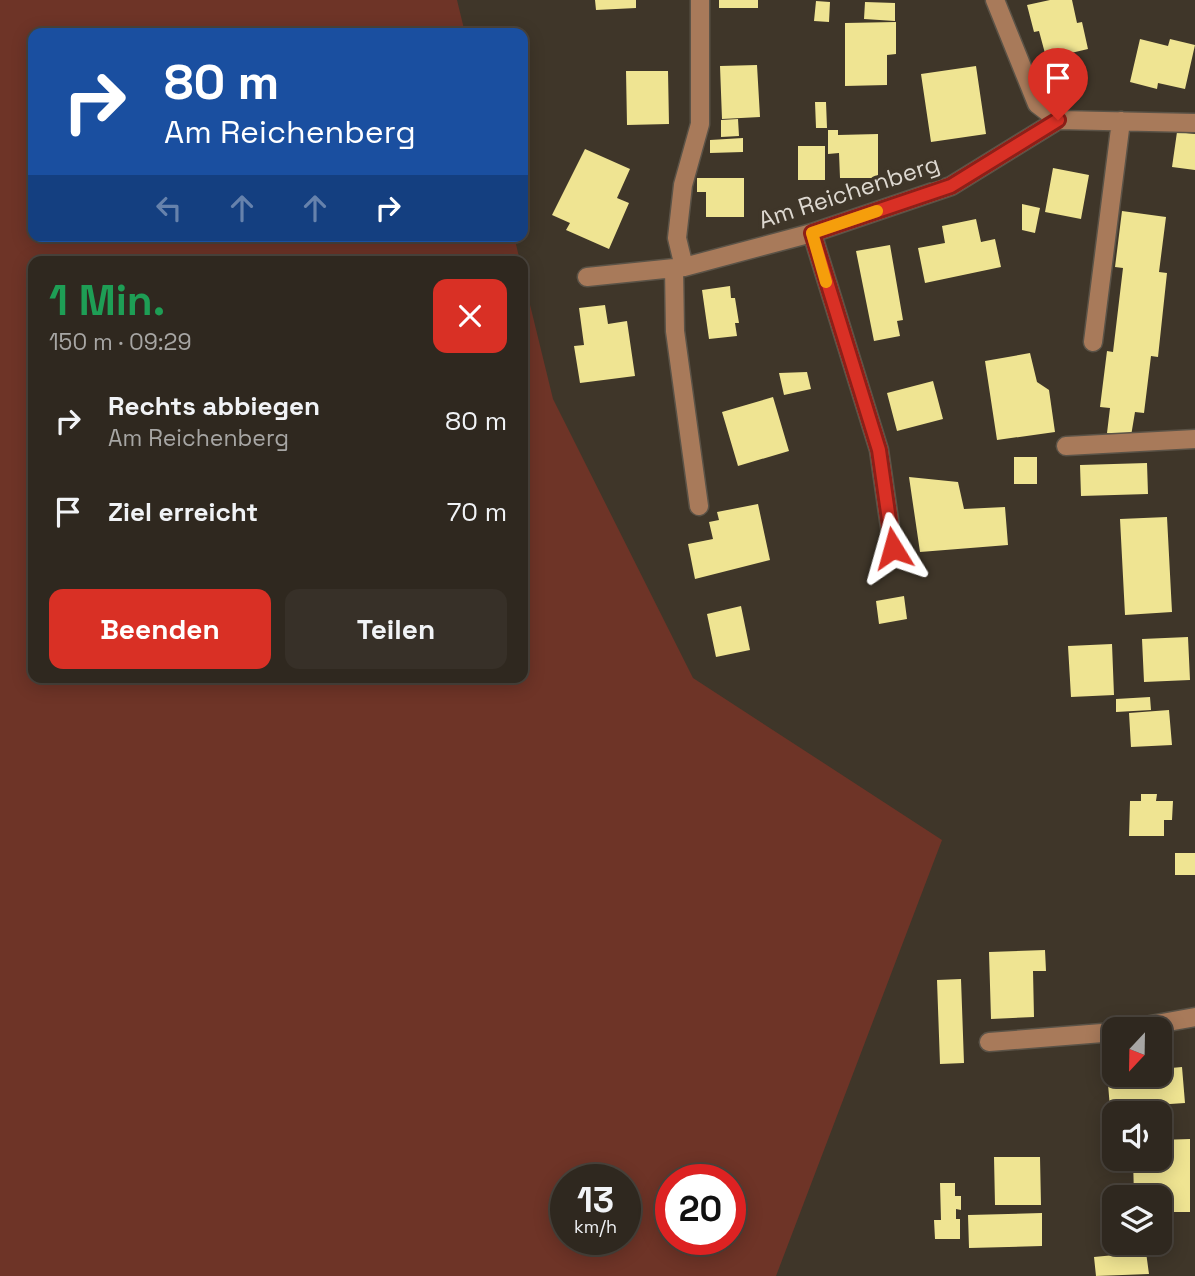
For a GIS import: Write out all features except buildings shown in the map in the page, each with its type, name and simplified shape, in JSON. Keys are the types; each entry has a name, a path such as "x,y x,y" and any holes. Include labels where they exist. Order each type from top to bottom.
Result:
{"street":[{"path":"699,506 676,331 679,268 677,238 683,186 700,124 700,0"},
{"path":"995,0 1037,104 1058,120 1195,123"},
{"name":"Am Reichenberg","path":"587,277 679,268 812,233 951,186 1058,120"},
{"path":"1093,342 1121,121"},
{"path":"812,233 879,450 893,548"},
{"path":"1066,446 1195,439"},
{"path":"1172,1021 1195,1017"},
{"path":"989,1042 1102,1033"}],"shaded area":[{"path":"0,0 457,0 464,28 28,28 28,242 515,242 519,256 28,256 28,683 528,683 528,296 553,399 693,678 942,840 776,1276 0,1276"}],"slow traffic":[{"path":"826,282 812,233 877,211"}],"route":[{"path":"893,548 879,450 848,358 812,233 951,186 1058,120"}]}
